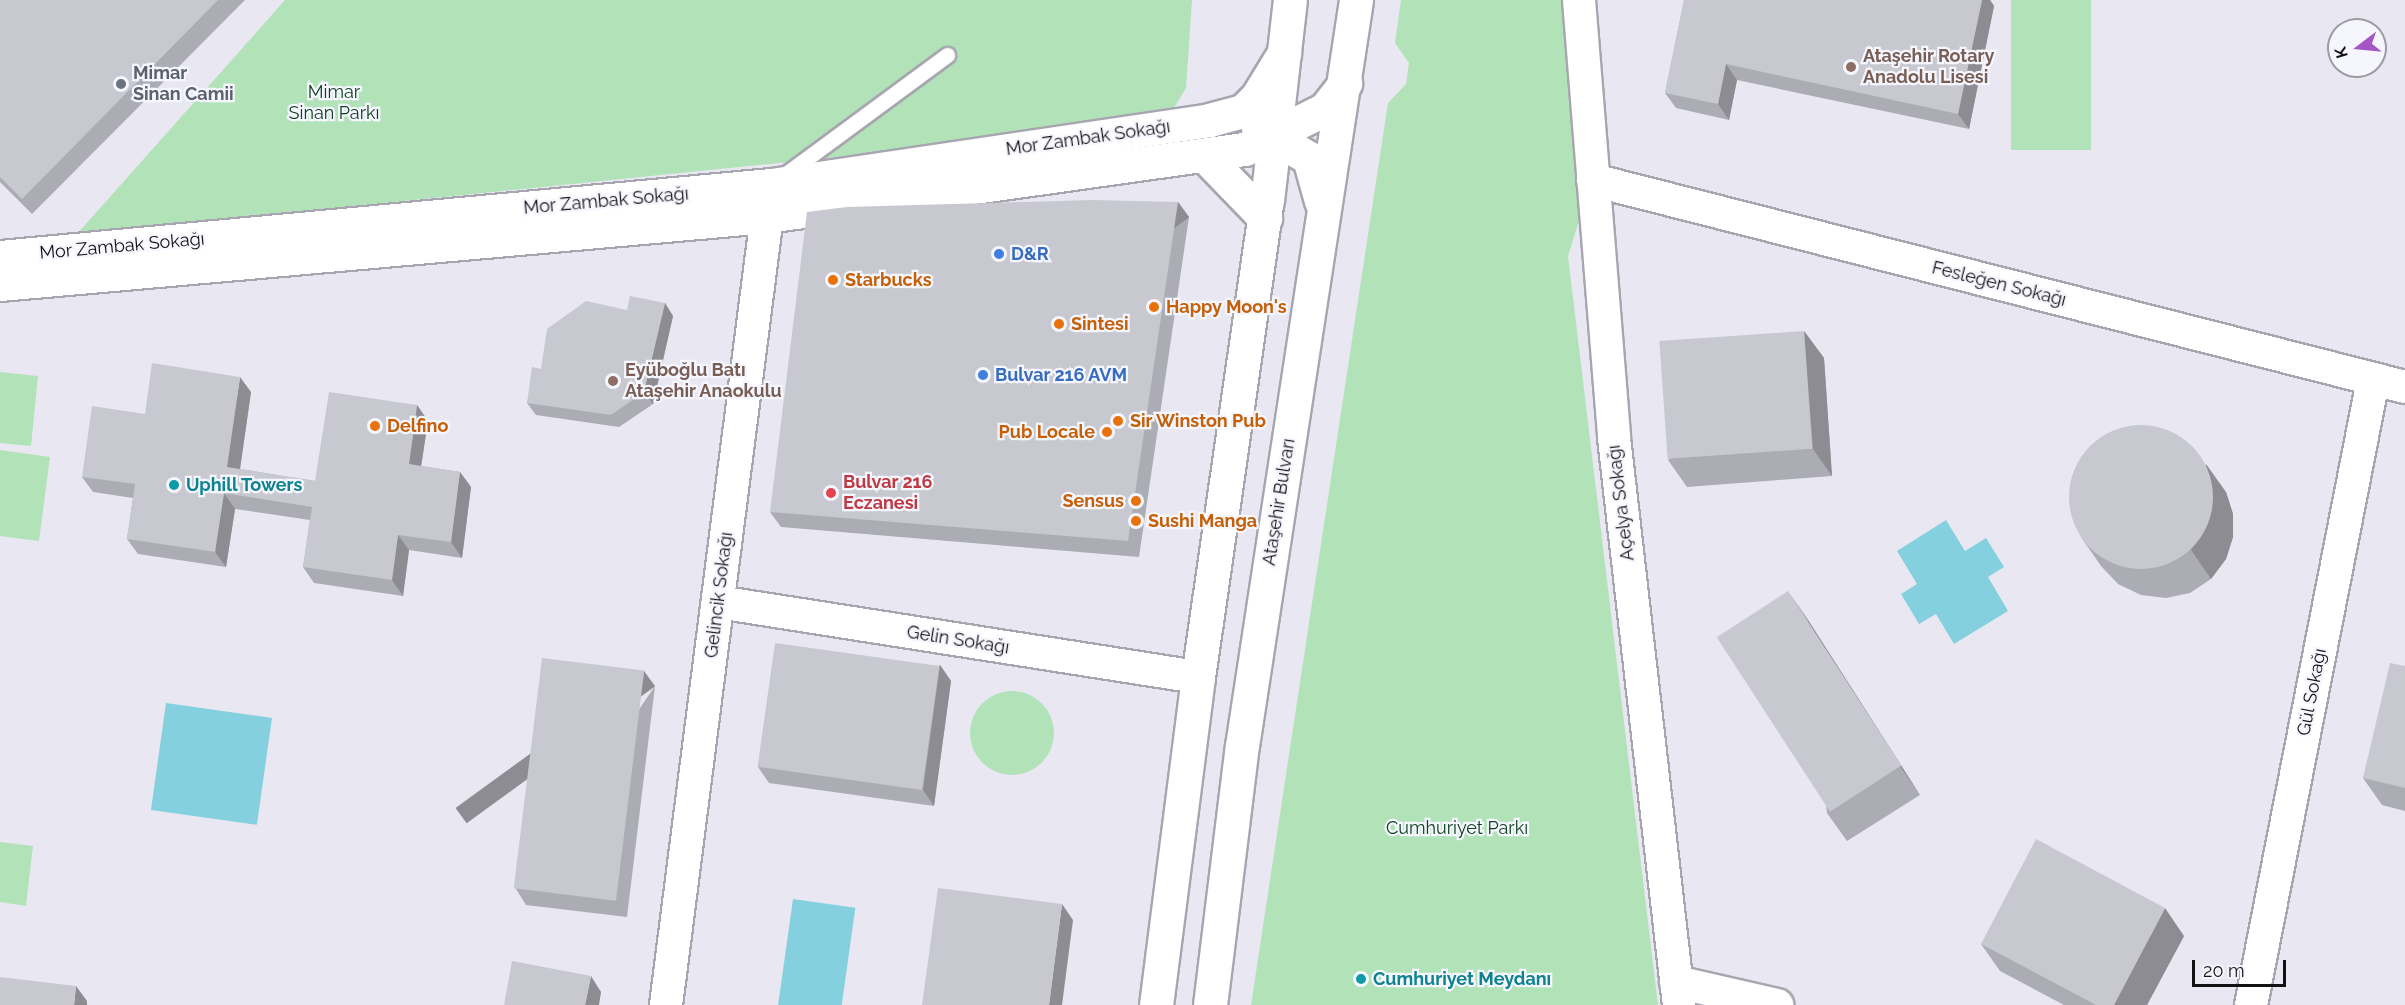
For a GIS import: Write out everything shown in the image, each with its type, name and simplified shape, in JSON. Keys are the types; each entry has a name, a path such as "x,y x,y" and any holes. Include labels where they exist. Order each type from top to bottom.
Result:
{"main road":[{"path":"1156,1005 1198,676 1265,218 1290,0"},
{"name":"Ataşehir Bulvarı","path":"1209,1005 1242,746 1356,0"},
{"path":"1209,120 1243,111 1257,98 1284,53"},
{"name":"Mor Zambak Sokağı","path":"0,284 1245,149 1325,109 1345,82"},
{"path":"1209,120 1248,124 1275,134 1310,158 1324,209"},
{"name":"Mor Zambak Sokağı","path":"0,257 769,201 1209,120"},
{"path":"1204,155 1265,218"}],"street":[{"name":"Açelya Sokağı","path":"1579,0 1614,438 1677,994"},
{"name":"Fesleğen Sokağı","path":"1593,180 2405,387"},
{"name":"Gelincik Sokağı","path":"666,1005 769,201"},
{"name":"Gül Sokağı","path":"2251,1005 2373,380"},
{"name":"Gelin Sokağı","path":"718,602 1198,676"},
{"path":"1677,994 1777,1005"}],"lane":[{"path":"769,201 947,55"}],"green space":[{"name":"Mimar Sinan Parkı","path":"285,0 1192,0 1186,88 1164,124 77,234"},
{"name":"Cumhuriyet Parkı","path":"1401,0 1565,0 1584,205 1568,256 1658,1005 1251,1005 1388,103 1406,84 1409,63 1395,43"},
{"path":"2011,0 2091,0 2091,150 2011,150"},
{"path":"0,372 38,376 31,446 0,443"},
{"path":"0,450 50,457 39,541 0,536"},
{"path":"1012,691 1028,694 1042,703 1051,717 1054,733 1051,749 1042,763 1028,772 1012,775 996,772 982,763 973,749 970,733 973,717 982,703 996,694"},
{"path":"0,842 33,846 26,906 0,902"}],"water":[{"path":"1946,520 1965,551 1986,538 2004,567 1988,577 2008,611 1954,644 1936,614 1919,624 1901,594 1917,584 1897,551"},
{"path":"166,703 272,718 257,825 151,810"},
{"path":"793,899 855,908 842,1005 778,1005"}],"building":[{"path":"0,0 218,0 22,199 0,177"},
{"path":"1684,0 1982,0 1958,114 1726,64 1718,104 1665,93"},
{"name":"Bulvar 216 AVM","path":"1093,200 1178,202 1128,541 770,512 807,212 847,207"},
{"path":"630,296 665,303 644,392 611,415 527,403 532,367 541,369 547,329 586,301 627,310"},
{"path":"1804,331 1812,449 1668,459 1659,341"},
{"name":"Uphill Towers","path":"152,363 240,377 227,467 315,481 329,392 417,405 409,464 460,472 451,542 398,535 392,580 303,567 312,507 224,493 215,552 127,539 135,484 82,477 92,406 145,414"},
{"path":"2141,425 2169,430 2192,446 2208,469 2213,497 2208,525 2192,548 2169,564 2141,569 2113,564 2090,548 2074,525 2069,497 2074,469 2090,446 2113,430"},
{"path":"1788,591 1901,765 1830,812 1717,637"},
{"path":"775,643 939,666 922,790 758,767"},
{"path":"542,658 644,671 616,901 514,888"},
{"path":"2390,663 2405,666 2405,788 2363,778"},
{"path":"2036,839 2165,908 2114,1005 2096,1005 1981,944"},
{"path":"938,888 1062,904 1049,1005 922,1005"},
{"path":"512,961 591,976 585,1005 504,1005"},
{"path":"0,977 76,986 74,1005 0,1005"}],"place":[{"name":"Ataşehir Rotary Anadolu Lisesi","path":"1851,67"},
{"name":"Mimar Sinan Camii","path":"121,84"},
{"name":"D&R","path":"999,254"},
{"name":"Starbucks","path":"833,280"},
{"name":"Happy Moon's","path":"1154,307"},
{"name":"Sintesi","path":"1059,324"},
{"name":"Bulvar 216 AVM","path":"983,375"},
{"name":"Eyüboğlu Batı Ataşehir Anaokulu","path":"613,381"},
{"name":"Sir Winston Pub","path":"1118,421"},
{"name":"Delfino","path":"375,426"},
{"name":"Pub Locale","path":"1107,432"},
{"name":"Uphill Towers","path":"174,485"},
{"name":"Bulvar 216 Eczanesi","path":"831,493"},
{"name":"Sensus","path":"1136,501"},
{"name":"Sushi Manga","path":"1136,521"},
{"name":"Cumhuriyet Meydanı","path":"1361,979"}]}
